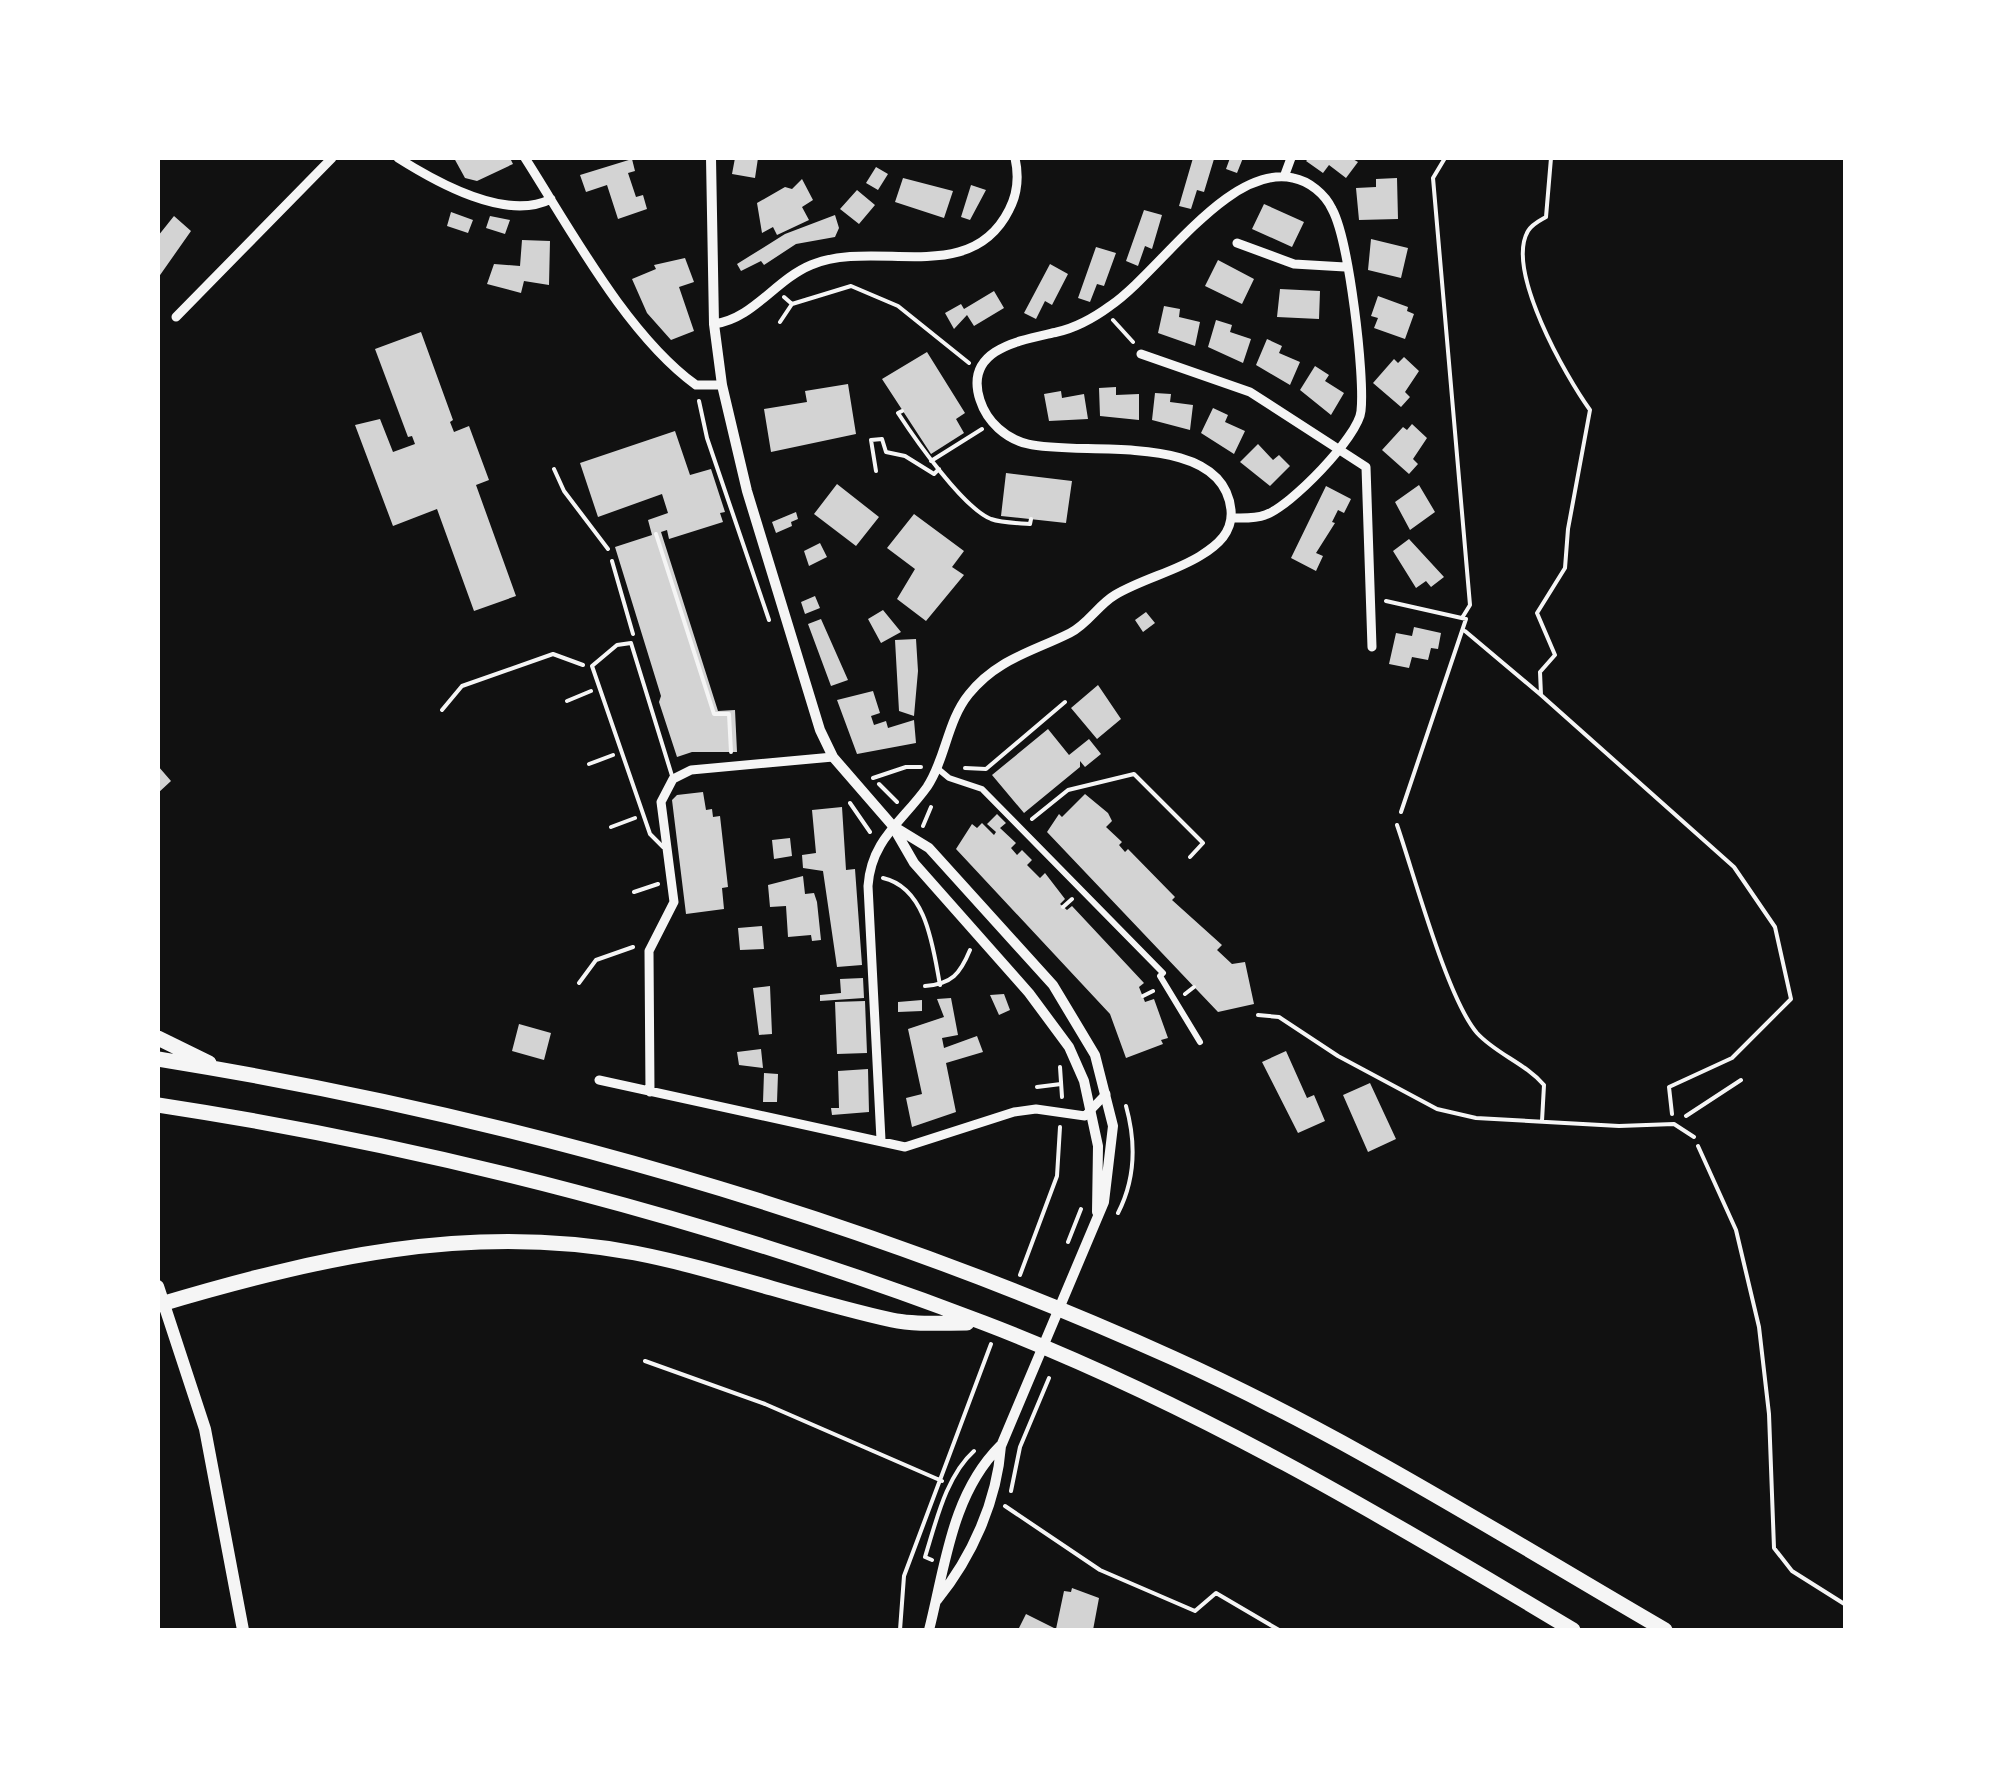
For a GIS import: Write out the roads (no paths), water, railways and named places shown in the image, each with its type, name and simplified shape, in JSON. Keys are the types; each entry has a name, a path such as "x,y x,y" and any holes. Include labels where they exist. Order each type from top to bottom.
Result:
{"highway":[{"path":"158,1038 230,1073"},
{"path":"158,1059 394,1104 636,1166 840,1227 966,1272 1245,1392 1425,1489 1665,1630"},
{"path":"158,1104 383,1148 556,1190 750,1244 986,1324 1202,1420 1423,1540 1574,1630"},
{"path":"158,1306 311,1263 391,1247 517,1240 636,1253 894,1321 986,1324"}],"main road":[{"path":"158,1286 205,1429 243,1630"}],"street":[{"path":"176,317 332,158"},
{"path":"398,158 424,174 498,203 519,207 551,198"},
{"path":"525,158 628,312 676,369 696,386 722,385"},
{"path":"711,158 714,324 722,385 747,491 784,604 796,660 834,757 892,825 914,864 1052,1020 1084,1081 1098,1146 1101,1193"},
{"path":"714,324 740,318 776,284 836,258 923,257 971,249 994,231 1012,203 1018,173 1014,158"},
{"path":"1284,177 1290,158"},
{"path":"881,1140 868,878 870,862 880,842 937,768 954,720 967,696 987,675 1012,656 1081,627 1112,596 1210,550 1226,535 1232,518 1230,496 1216,478 1195,464 1136,448 1061,450 1024,444 1006,435 993,424 980,402 977,385 982,370 998,349 1010,342 1058,332 1107,309 1238,190 1269,178 1284,177 1310,184 1332,209 1358,350 1362,414 1352,436 1279,508 1263,517 1232,518"},
{"path":"1237,244 1294,264 1345,268"},
{"path":"1140,354 1250,392 1366,467 1372,647"},
{"path":"650,1092 650,951 674,902 661,802 673,779 691,770 834,757"},
{"path":"937,768 949,778 982,789 1163,973 1160,976 1200,1042"},
{"path":"892,825 929,848 1053,986 1078,1020 1108,1092 1114,1126 1097,1212 1001,1446 999,1470 960,1573 937,1600"},
{"path":"599,1080 905,1146 981,1119 1036,1109 1090,1114"},
{"path":"1090,1114 1108,1092"},
{"path":"930,1630 941,1564 983,1463 1001,1446"}],"lane":[{"path":"554,468 564,490 608,549"},
{"path":"667,851 650,834 592,666 617,646 631,644 673,779"},
{"path":"1397,825 1459,1002 1478,1033 1531,1069 1544,1084 1542,1121"},
{"path":"1258,1015 1279,1017 1338,1056 1437,1108 1476,1118 1674,1124 1694,1137"}]}
